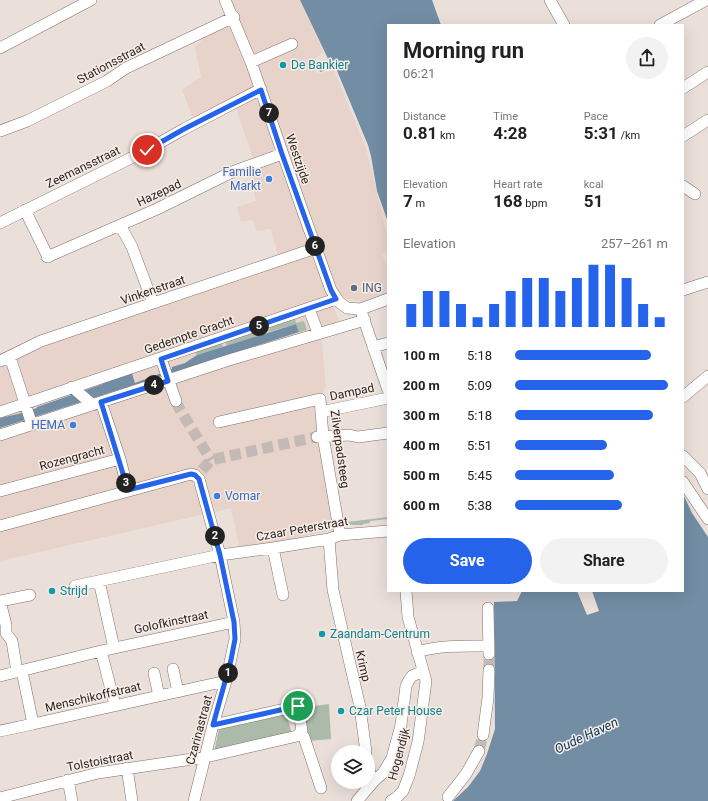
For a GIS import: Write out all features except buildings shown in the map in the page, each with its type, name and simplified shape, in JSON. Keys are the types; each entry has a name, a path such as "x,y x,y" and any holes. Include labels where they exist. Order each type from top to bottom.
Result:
{"street":[{"path":"3,45 91,0"},
{"name":"Westzijde","path":"225,0 234,17 251,62 282,154 331,290 336,299"},
{"path":"550,0 563,24"},
{"path":"662,24 706,0"},
{"name":"Stationsstraat","path":"0,131 27,121 107,81 126,68 234,17"},
{"path":"251,62 292,44"},
{"path":"684,87 708,72"},
{"name":"Zeemansstraat","path":"0,223 147,150 184,129 261,90"},
{"path":"684,135 708,120"},
{"name":"Hazepad","path":"25,210 48,257 157,209 232,172 282,154"},
{"path":"684,187 695,194"},
{"path":"120,225 132,246 152,303"},
{"name":"Vinkenstraat","path":"5,359 41,341 316,248"},
{"path":"684,290 708,282"},
{"path":"336,299 347,308 361,309 387,299"},
{"name":"Gedempte Gracht","path":"0,435 28,414 165,371 236,358 314,323 336,299"},
{"path":"361,309 387,387"},
{"name":"Gedempte Gracht","path":"0,412 28,414 86,397 314,323 340,328 364,320"},
{"path":"373,347 387,343"},
{"path":"5,359 28,414"},
{"path":"165,371 176,401"},
{"path":"684,396 708,376"},
{"path":"86,397 120,459"},
{"name":"Dampad","path":"321,412 387,398"},
{"name":"Zilverpadsteeg","path":"219,422 320,399 320,436 340,535"},
{"path":"320,436 349,435 358,437 387,433"},
{"path":"684,457 700,474 708,489"},
{"name":"Rozengracht","path":"0,491 120,459 128,490"},
{"name":"Czarinastraat","path":"128,490 191,474 199,475 220,555 234,622 235,639 226,681 213,725 198,800"},
{"path":"684,483 708,519"},
{"path":"0,526 128,490"},
{"name":"Czaar Peterstraat","path":"99,580 220,555 329,539 340,535 387,531"},
{"name":"Krimp","path":"329,539 333,590 360,708 365,745"},
{"path":"273,548 283,595"},
{"path":"75,586 99,580 114,648"},
{"name":"Hogendijk","path":"391,801 403,791 411,770 418,742 425,696 426,680 408,617 406,592"},
{"path":"20,671 12,641 6,633 6,625 0,601 30,595"},
{"path":"417,652 442,647 489,650 488,608"},
{"name":"Golofkinstraat","path":"0,676 114,648 234,622"},
{"path":"101,651 115,705"},
{"path":"173,669 178,692"},
{"path":"483,735 488,698 489,670"},
{"name":"Menschikoffstraat","path":"20,671 33,724"},
{"path":"375,780 383,773 392,758 401,725 406,686 412,676 423,672"},
{"name":"Menschikoffstraat","path":"154,673 159,696"},
{"name":"Menschikoffstraat","path":"0,731 226,681"},
{"path":"213,725 298,706 302,731 300,733 304,737 321,788"},
{"name":"Tolstoistraat","path":"0,798 93,774 206,757 297,736 300,733"},
{"path":"448,797 466,774 479,750"},
{"path":"127,768 132,801"},
{"path":"68,780 72,801"},
{"path":"357,801 367,789"}],"shaded area":[{"path":"219,0 300,0 323,52 314,60 316,74 334,70 366,148 387,235 387,252 382,254 387,264 387,295 368,303 340,297 320,244 278,256 271,229 257,231 252,220 241,222 237,207 256,201 249,170 256,166 233,100 193,118 182,90 201,77 195,47 226,15"},
{"path":"311,254 341,325 321,332 326,386 314,409 334,530 240,550 231,508 0,561 0,365 59,341 258,274"}],"green space":[{"path":"295,318 296,323 304,321 307,330 299,332 296,324 268,332 272,325"},
{"path":"257,330 264,334 227,346 225,341"},
{"path":"221,342 223,347 197,355 195,351"},
{"path":"387,517 387,519 370,521 370,523 363,525 351,525 347,522"},
{"path":"329,704 331,739 308,741 301,708"},
{"path":"286,713 292,734 214,752 219,729"}],"water":[{"path":"300,0 432,0 441,24 387,24 387,219 377,191 368,145 335,66 320,72 319,68 330,63"},
{"path":"296,324 299,332 0,428 0,418 37,408 103,384 104,380 131,370 135,383 172,369 172,367 185,363 197,355"},
{"name":"Oude Haven","path":"684,496 692,513 708,537 708,801 453,801 468,787 480,771 495,729 494,602 517,601 522,592 577,592 587,615 599,611 592,592 684,592"}],"tunnel":[{"path":"176,401 211,460"},
{"path":"202,470 211,460 316,437"},
{"path":"489,654 489,670"},
{"path":"479,751 483,735"}],"place":[{"name":"De Bankier","path":"283,65"},
{"name":"Familie Markt","path":"269,179"},
{"name":"ING","path":"354,288"},
{"name":"HEMA","path":"73,425"},
{"name":"Vomar","path":"217,496"},
{"name":"Strijd","path":"52,591"},
{"name":"Zaandam-Centrum","path":"322,634"},
{"name":"Czar Peter House","path":"341,711"}],"route":[{"path":"147,150 184,129 261,90 282,154 331,290 336,299 161,359 168,381 101,402 120,459 128,490 191,474 195,475 199,479 220,555 234,622 235,639 226,681 213,725 298,706"}]}
